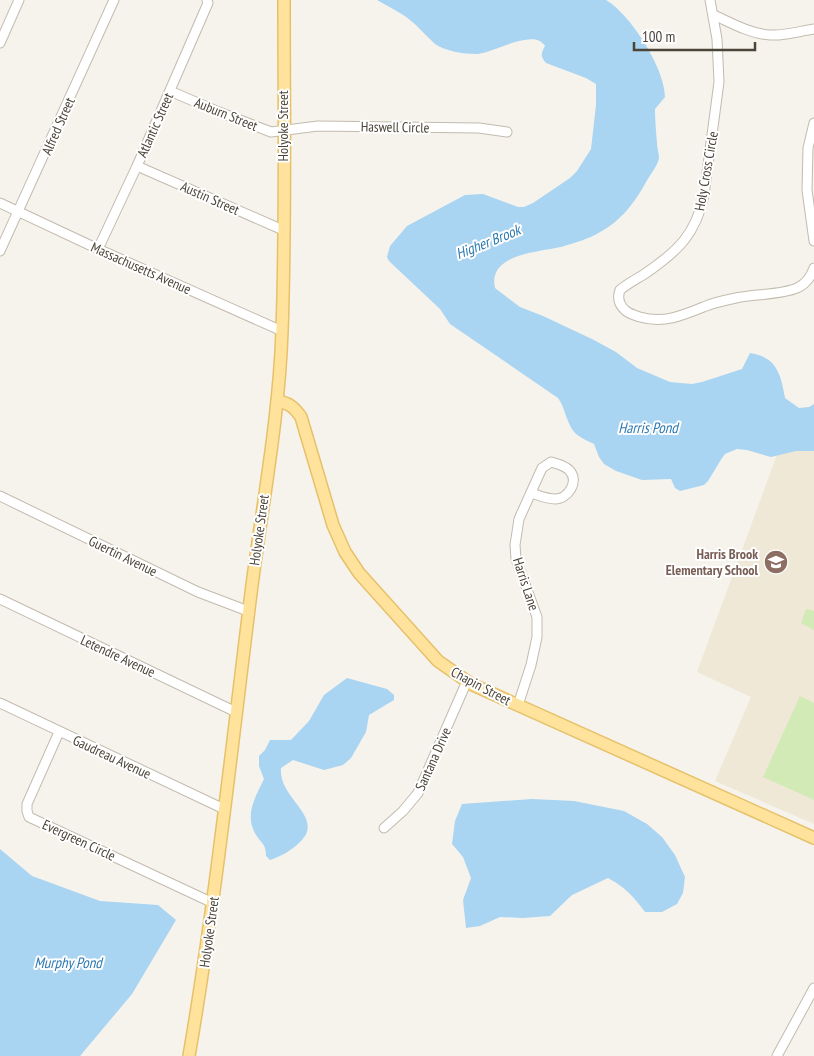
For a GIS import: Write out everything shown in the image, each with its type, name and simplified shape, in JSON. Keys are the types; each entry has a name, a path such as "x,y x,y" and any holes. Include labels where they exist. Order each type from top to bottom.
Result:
{"main road":[{"name":"Holyoke Street","path":"189,1056 213,903 248,611 277,401 282,331 284,0"},
{"name":"Chapin Street","path":"277,401 294,407 301,417 333,525 345,552 359,573 438,660 467,681 814,838"}],"street":[{"path":"0,43 19,0"},
{"name":"Alfred Street","path":"0,251 114,0"},
{"name":"Atlantic Street","path":"98,249 170,91 208,3 207,0"},
{"name":"Holy Cross Circle","path":"710,0 714,15 719,82 700,213 694,228 680,246 660,263 620,290 619,302 624,310 631,314 645,318 665,320 738,297 792,290 805,283 814,268"},
{"path":"714,15 767,35 780,35 814,29"},
{"name":"Auburn Street","path":"170,91 271,132 283,130"},
{"path":"814,122 808,148 807,190 814,241"},
{"name":"Haswell Circle","path":"283,130 318,126 479,128 507,132"},
{"name":"Austin Street","path":"137,166 283,230"},
{"name":"Massachusetts Avenue","path":"0,203 282,331"},
{"name":"Harris Lane","path":"518,705 531,665 537,637 537,617 516,559 515,545 519,520 542,468 551,462 571,471 574,479 571,489 564,496 555,499 531,493"},
{"name":"Guertin Avenue","path":"0,496 198,592 248,611"},
{"name":"Letendre Avenue","path":"0,599 236,712"},
{"name":"Santana Drive","path":"384,828 403,812 418,793 467,681"},
{"name":"Gaudreau Avenue","path":"0,703 224,809"},
{"name":"Evergreen Circle","path":"59,732 27,804 29,816 213,903"},
{"path":"777,1056 814,988"}],"shaded area":[{"name":"Harris Brook Elementary School","path":"814,442 814,824 715,781 751,697 697,672 778,452"}],"green space":[{"path":"806,609 814,611 814,630 801,623"},
{"path":"800,696 814,703 814,800 763,777"}],"water":[{"name":"Harris Pond","path":"377,0 606,0 625,17 653,57 663,85 665,97 655,109 659,158 657,164 632,204 614,223 581,241 528,253 507,261 499,268 495,277 495,288 520,307 592,339 616,352 637,368 670,382 692,384 742,369 750,353 766,358 776,368 782,382 785,398 799,408 809,407 814,404 814,451 796,451 771,457 737,449 725,454 704,485 680,491 675,488 671,479 642,480 616,471 604,464 594,444 576,434 558,398 450,324 440,309 389,261 387,257 390,246 407,226 465,195 483,194 518,207 524,207 570,178 577,171 591,149 596,105 596,84 586,78 546,63 542,54 545,46 540,41 532,39 476,54 444,49 435,44 406,17"},
{"path":"347,678 387,689 394,695 394,700 369,715 366,732 351,758 343,765 324,770 293,760 281,768 282,779 286,789 305,816 308,824 307,833 293,848 270,860 266,856 264,846 256,835 251,820 252,807 264,779 259,766 259,756 265,750 270,740 291,740 309,721 324,695"},
{"path":"532,799 574,801 624,811 647,824 662,837 675,855 685,877 683,893 677,904 662,912 645,912 629,893 608,878 572,895 550,916 500,917 480,926 466,928 463,900 471,878 463,857 452,844 455,821 462,804"},
{"name":"Murphy Pond","path":"0,849 32,876 100,901 158,905 176,920 132,994 80,1056 0,1056"}],"place":[{"name":"Harris Brook Elementary School","path":"776,562"}],"water label":[{"name":"Higher Brook","path":"488,242"}]}
